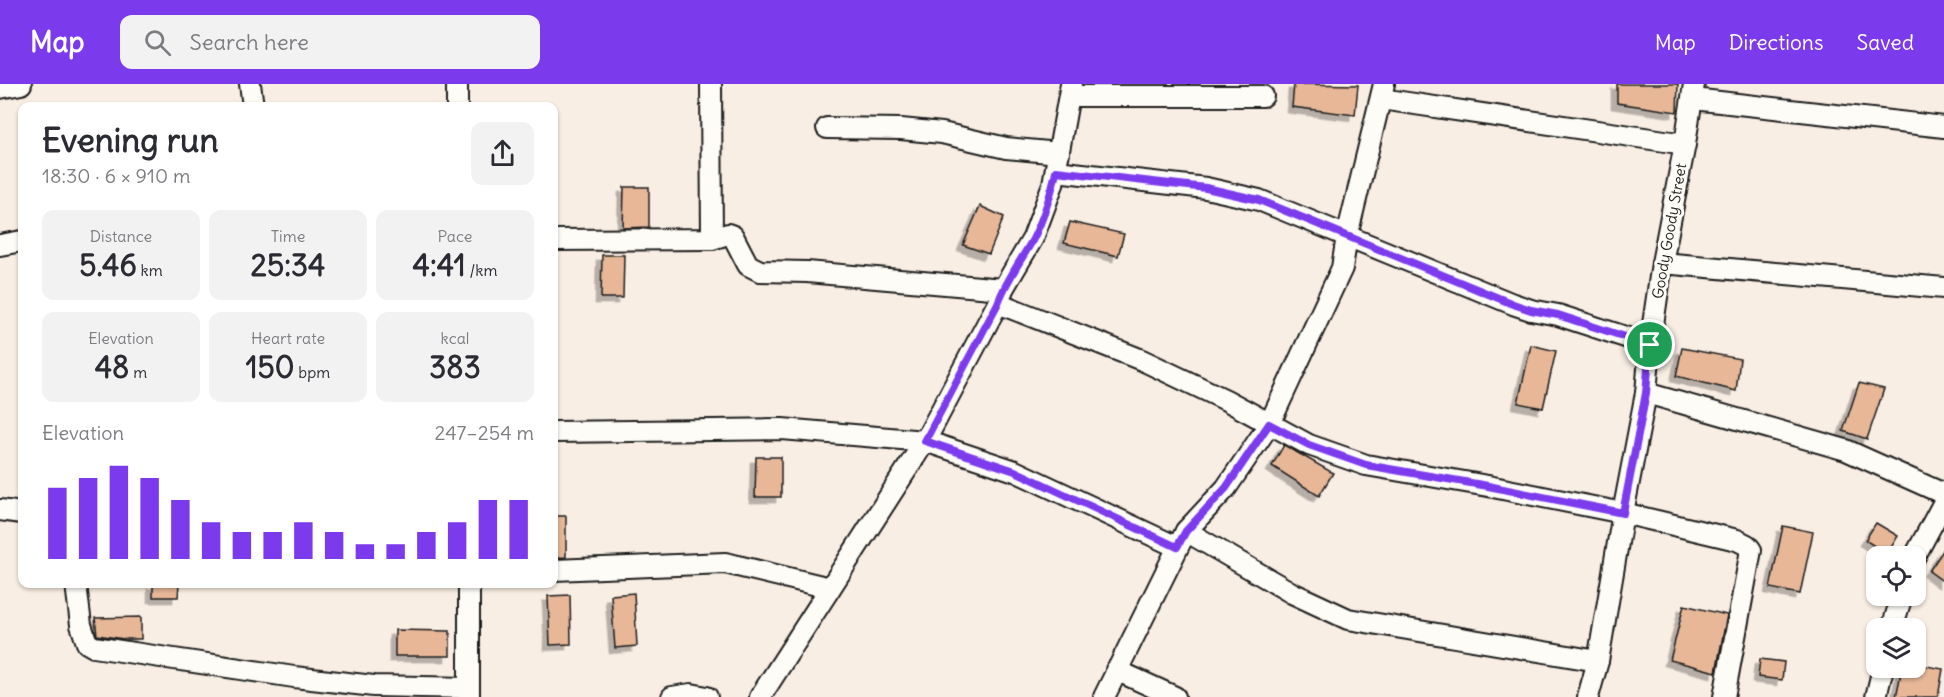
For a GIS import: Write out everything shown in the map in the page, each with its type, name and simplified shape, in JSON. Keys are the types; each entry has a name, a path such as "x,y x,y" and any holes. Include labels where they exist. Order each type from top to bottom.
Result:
{"street":[{"path":"0,88 21,84"},
{"path":"250,84 252,102"},
{"path":"457,84 457,102"},
{"path":"711,84 712,239"},
{"path":"760,697 925,441 1000,296 1033,238 1053,184 1071,90 1263,96"},
{"path":"1104,697 1182,539 1226,488 1269,424 1342,268 1347,236 1382,91 1685,144"},
{"path":"1693,91 1944,127"},
{"name":"Goody Goody Street","path":"1588,697 1599,661 1623,513 1646,393 1650,345 1662,263 1693,91"},
{"path":"827,128 901,129 942,133 1058,162 1206,188 1259,200 1513,304 1558,315 1650,345"},
{"path":"558,240 712,239 728,234 733,236 748,266 760,271 807,272 1000,296 1226,400 1309,445 1366,465 1623,513 1737,540 1751,550 1724,697"},
{"path":"0,245 18,242"},
{"path":"1662,263 1944,288"},
{"path":"1646,393 1846,450 1944,494"},
{"path":"558,432 782,429 925,441 1015,471 1182,539 1348,619 1599,661"},
{"path":"1920,546 1944,502"},
{"path":"0,510 18,512"},
{"path":"558,570 725,563 830,588"},
{"path":"76,588 81,625 87,644 94,647 374,686 469,692 469,588"},
{"path":"1116,670 1174,697"},
{"path":"1876,697 1881,678"},
{"path":"672,697 691,694 706,697"}],"building":[{"path":"1294,84 1358,85 1355,115 1292,107"},
{"path":"1617,84 1678,84 1677,112 1617,103"},
{"path":"624,187 649,187 649,227 623,228"},
{"path":"980,206 1004,217 989,254 963,245"},
{"path":"1070,222 1124,234 1118,256 1064,243"},
{"path":"602,255 624,255 623,298 601,298"},
{"path":"1531,345 1556,351 1543,408 1518,403"},
{"path":"1682,348 1740,359 1736,391 1676,376"},
{"path":"1859,383 1884,389 1867,439 1843,431"},
{"path":"1284,445 1333,473 1319,496 1272,466"},
{"path":"756,457 781,457 781,497 755,497"},
{"path":"558,516 566,516 566,557 558,558"},
{"path":"1876,523 1898,536 1892,546 1874,546 1865,540"},
{"path":"1783,526 1813,532 1800,594 1770,588"},
{"path":"1944,549 1944,582 1929,571"},
{"path":"153,588 179,588 178,597 153,597"},
{"path":"634,593 637,646 615,648 611,595"},
{"path":"570,595 571,644 550,645 548,596"},
{"path":"1684,605 1727,615 1716,672 1670,660"},
{"path":"141,617 141,639 97,635 95,618"},
{"path":"395,630 450,631 450,656 395,656"},
{"path":"1760,659 1784,662 1782,680 1758,677"},
{"path":"1926,666 1943,669 1938,697 1896,697 1900,678 1926,678"}],"route":[{"path":"1056,171 1206,188 1259,200 1513,304 1558,315 1650,345 1646,393 1623,513 1366,465 1309,445 1269,424 1226,488 1186,531 1177,547 1015,471 925,441 998,303 1003,289 1033,238 1056,171"}]}
